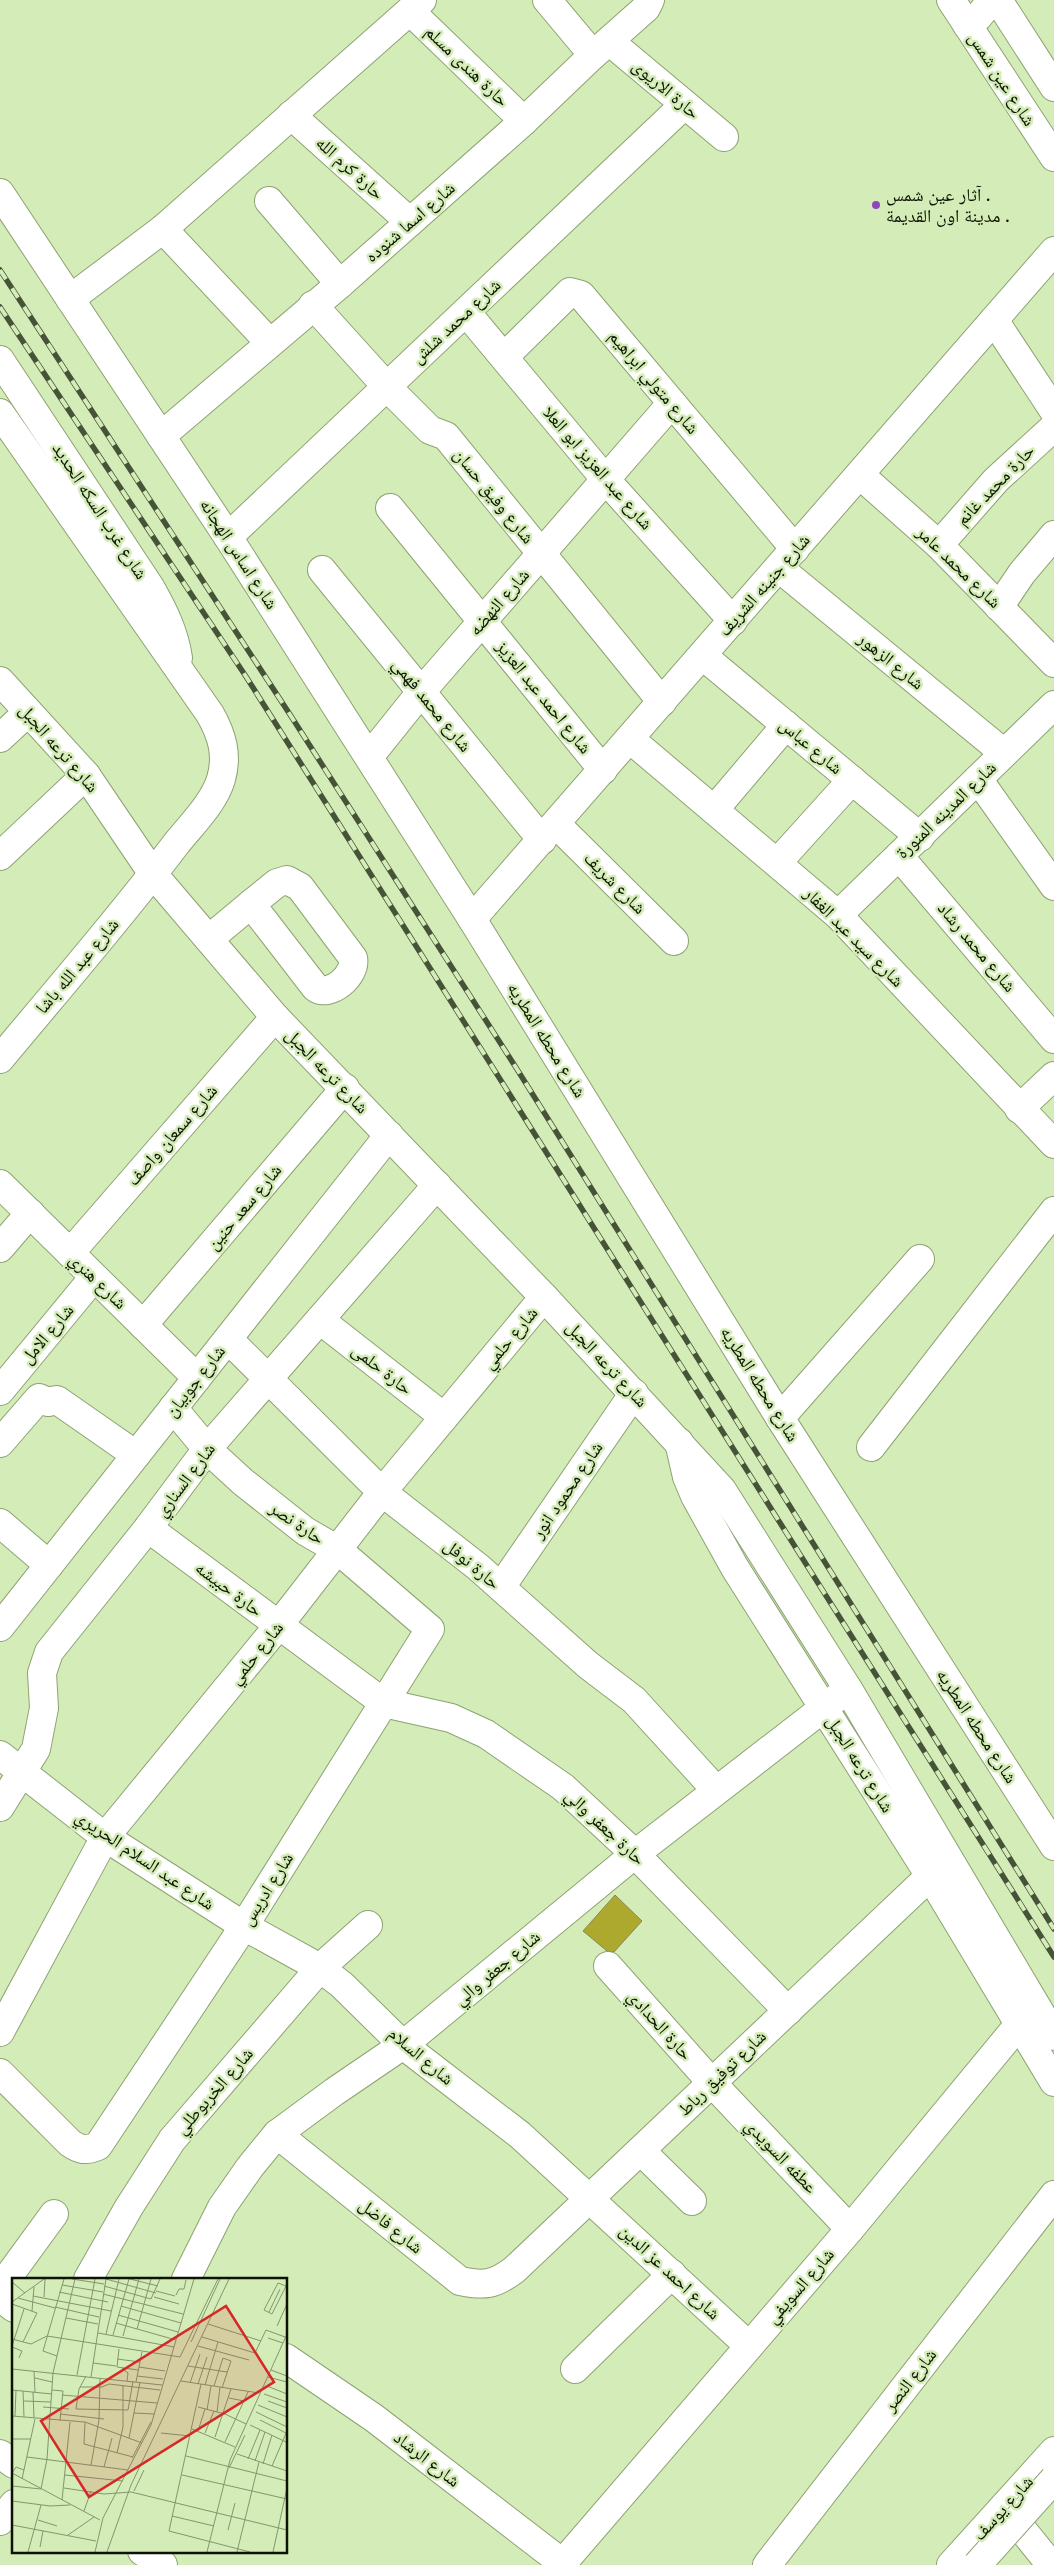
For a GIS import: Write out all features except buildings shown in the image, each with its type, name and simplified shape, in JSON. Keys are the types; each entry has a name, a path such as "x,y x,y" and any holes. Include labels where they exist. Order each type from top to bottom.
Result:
{"street":[{"name":"حارة الاريوى","path":"547,0 601,48 684,105 724,137"},
{"name":"شارع اسما شنوده","path":"161,436 269,342 340,284 524,122 646,8 650,0"},
{"name":"شارع عين شمس","path":"951,0 1054,157"},
{"path":"967,25 978,17 992,0"},
{"path":"998,0 1054,87"},
{"path":"70,299 163,229 416,5"},
{"name":"حارة هندى مسلم","path":"416,5 524,122"},
{"name":"شارع محمد شلش","path":"228,537 684,105"},
{"name":"حارة كرم الله","path":"291,115 410,222"},
{"name":"شارع اساس الهجانه","path":"0,193 228,537 472,919"},
{"path":"269,202 340,284"},
{"path":"163,229 269,342"},
{"name":"شارع جنينه الشريف","path":"472,919 1054,251"},
{"name":"شارع متولي ابراهيم","path":"504,357 565,296 570,292 576,292 588,303 671,404 787,559"},
{"name":"شارع وفيق حسان","path":"313,305 387,387 430,430 446,436 662,702"},
{"name":"شارع عبد العزيز ابو العلا","path":"466,312 606,480 733,621"},
{"path":"994,320 1054,411"},
{"name":"شارع غرب السكه الحديد","path":"0,360 165,614 175,642 180,672"},
{"name":"شارع النهضه","path":"369,758 421,692 671,404"},
{"name":"شارع غرب السكه الحديد","path":"0,413 219,729 224,746 224,763 220,780 212,796 153,874"},
{"name":"حارة محمد غانم","path":"939,545 996,480 1054,427"},
{"name":"شارع محمد عامر","path":"860,475 939,545 1054,664"},
{"name":"شارع احمد عبد العزيز","path":"390,508 603,770"},
{"path":"999,607 1022,573 1054,535"},
{"name":"شارع الزهور","path":"787,559 1004,754"},
{"name":"شارع محمد فهمي","path":"322,570 421,692 549,832"},
{"name":"شارع عباس","path":"702,656 920,837"},
{"name":"شارع ترعه الجبل","path":"0,681 86,775 153,874 275,1016 634,1392 722,1490 848,1690 1027,2014 1054,2082"},
{"name":"شارع المدينه المنورة","path":"838,915 1054,705"},
{"path":"0,738 28,712"},
{"path":"714,810 786,725"},
{"name":"شارع سيد عبد الغفار","path":"630,739 838,915 1019,1110 1054,1144"},
{"path":"0,856 86,775"},
{"path":"978,779 1054,886"},
{"path":"776,863 852,780"},
{"name":"شارع شريف","path":"549,832 674,941"},
{"name":"شارع محمد رشاد","path":"899,856 1054,1039"},
{"name":"شارع عبد الله باشا","path":"0,1059 153,874"},
{"path":"209,939 251,904"},
{"name":"شارع محطه المطريه","path":"472,919 780,1418 1054,1846"},
{"name":"شارع سمعان واصف","path":"70,1253 275,1016"},
{"path":"1019,1110 1054,1076"},
{"name":"شارع سعد حنين","path":"144,1325 345,1088"},
{"name":"شارع جوبيان","path":"0,1627 389,1135"},
{"name":"شارع هنري","path":"0,1184 197,1378"},
{"name":"شارع السناري","path":"0,1808 36,1749 44,1708 42,1673 49,1652 208,1449 437,1185"},
{"path":"871,1447 1054,1211"},
{"path":"0,1248 30,1213"},
{"path":"780,1418 920,1259"},
{"name":"شارع الامل","path":"0,1391 94,1277"},
{"name":"شارع حلمي","path":"0,2032 105,1837 278,1626 382,1492 544,1297"},
{"name":"حارة حلمى","path":"320,1320 444,1417"},
{"name":"حارة نوفل","path":"228,1339 382,1492 478,1566 588,1665 634,1700 716,1790"},
{"name":"شارع محمود انور","path":"501,1588 634,1392"},
{"path":"0,1443 39,1398 48,1402 58,1400 136,1455"},
{"name":"حارة نصر","path":"173,1408 208,1449 273,1508 338,1550 430,1629"},
{"name":"شارع ترعه الجبل","path":"678,1440 687,1477 704,1514 735,1568 930,1876 1027,2014 1054,2036"},
{"path":"0,1524 49,1565"},
{"name":"حارة حبيشه","path":"148,1528 384,1703"},
{"name":"شارع ادريس","path":"0,2072 70,2144 78,2149 88,2150 98,2146 244,1926 430,1629"},
{"name":"شارع جعفر والي","path":"186,2278 222,2207 250,2167 277,2134 403,2045 635,1854 848,1690"},
{"name":"حارة جعفر والي","path":"384,1703 451,1718 486,1734 563,1787 635,1854 788,2011"},
{"name":"شارع عبد السلام الحريري","path":"0,1755 23,1771 105,1837 244,1926"},
{"name":"شارع توفيق رباط","path":"514,2270 930,1876"},
{"name":"شارع الخربوطلي","path":"89,2278 172,2140 320,1968 368,1925"},
{"name":"شارع السلام","path":"244,1926 320,1968 342,1985 403,2045 520,2135 590,2198"},
{"name":"حارة الحدادي","path":"608,1966 712,2083"},
{"name":"شارع السويفي","path":"563,2564 850,2228 1027,2014"},
{"name":"عطفه السويدي","path":"712,2083 850,2228"},
{"name":"شارع فاضل","path":"277,2134 460,2280 479,2285 498,2281 514,2270"},
{"path":"641,2151 692,2201"},
{"name":"شارع النصر","path":"767,2565 1054,2195"},
{"name":"شارع احمد عز الدين","path":"590,2198 749,2346"},
{"path":"0,2288 54,2214"},
{"path":"575,2369 672,2274"},
{"path":"0,2297 12,2306"},
{"name":"شارع الرشاد","path":"288,2359 374,2418 563,2564"},
{"name":"شارع يوسف","path":"951,2565 1054,2451"},
{"path":"0,2454 12,2463"},
{"path":"978,2565 1054,2479"},
{"path":"0,2522 12,2507"},
{"path":"1004,2507 1050,2559"},
{"path":"143,2552 162,2565"}],"railway":[{"path":"0,270 289,713 515,1066 1054,1929"},
{"path":"0,307 245,675 1054,1957"}],"place":[{"name":"آثار عين شمس . مدينة اون القديمة .","path":"876,205"}]}
